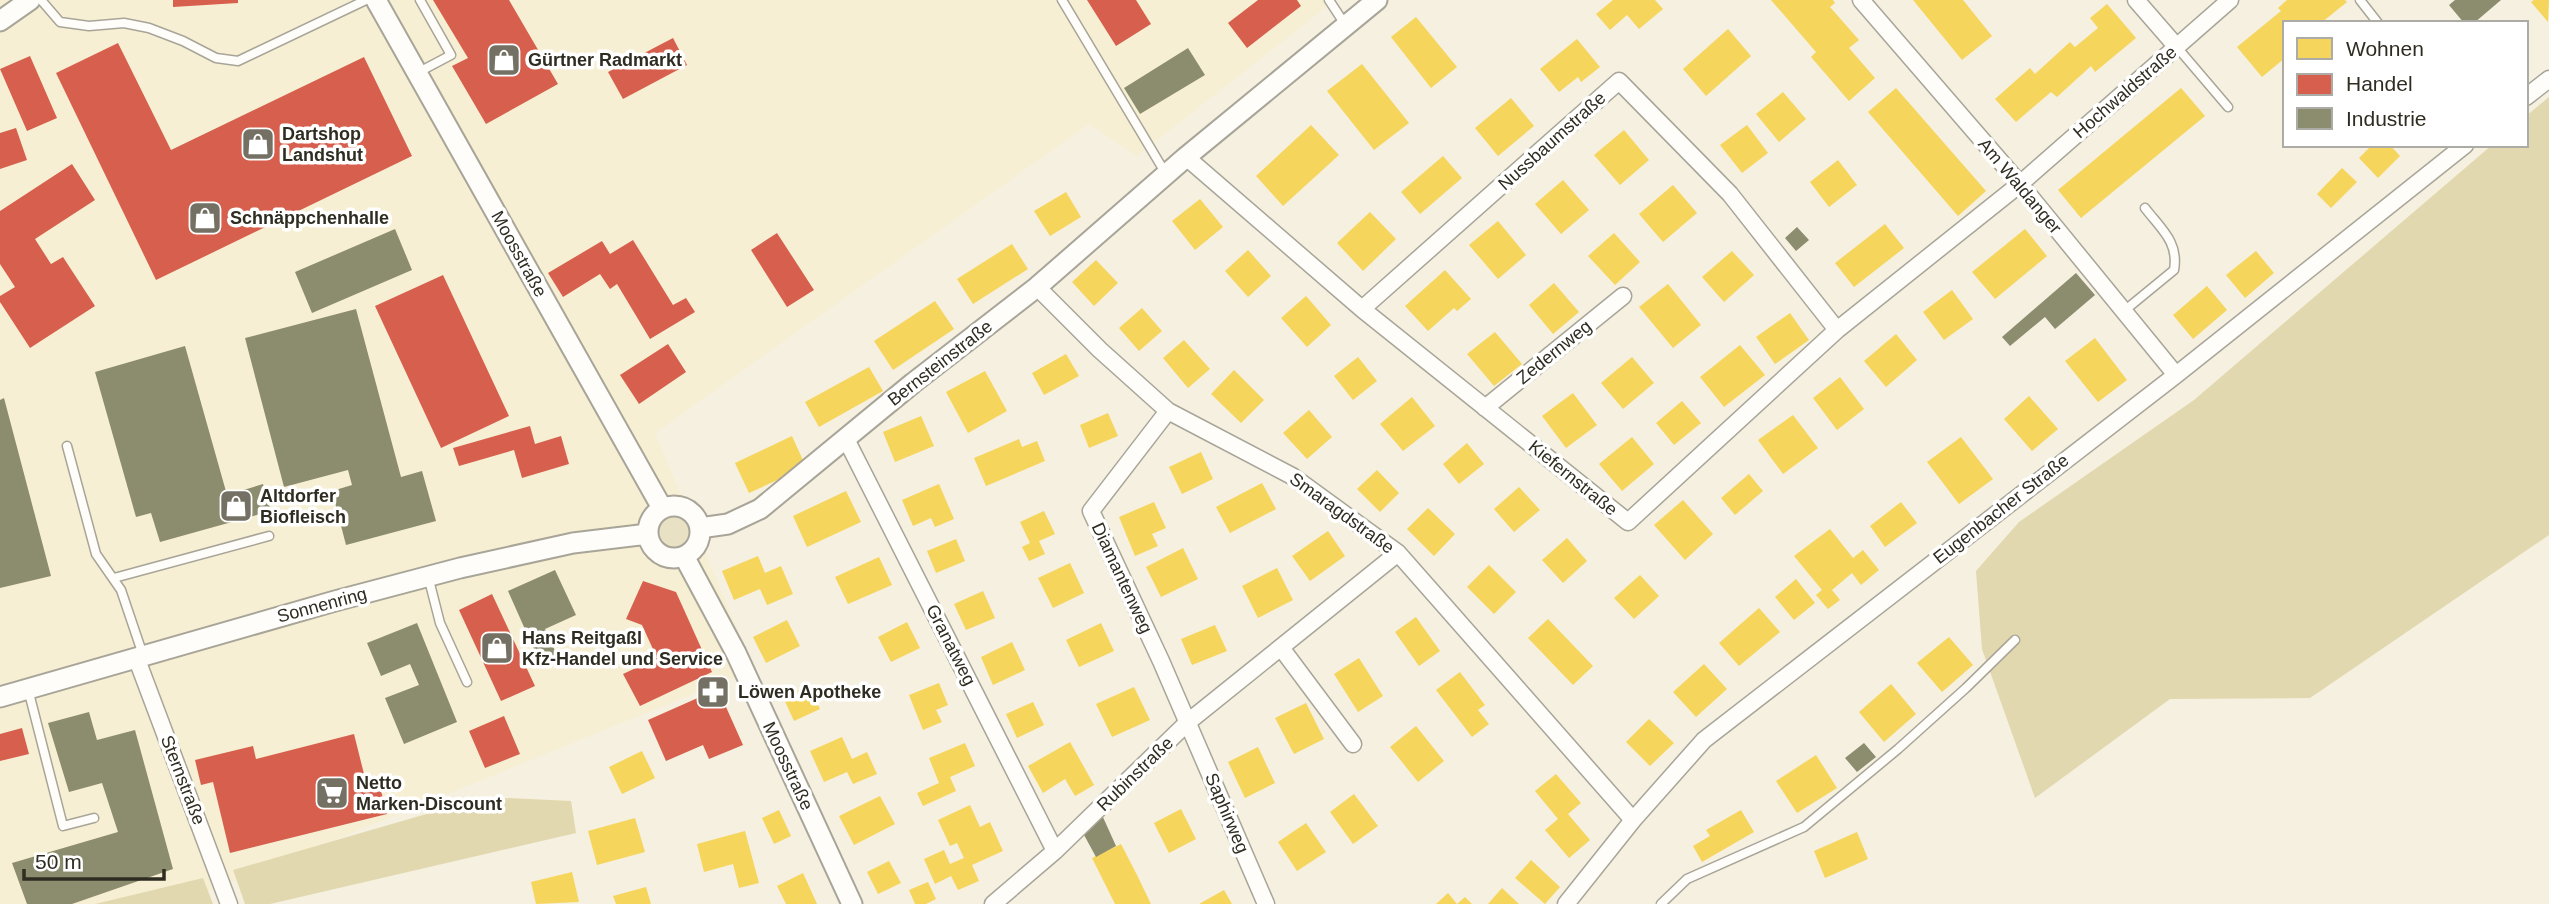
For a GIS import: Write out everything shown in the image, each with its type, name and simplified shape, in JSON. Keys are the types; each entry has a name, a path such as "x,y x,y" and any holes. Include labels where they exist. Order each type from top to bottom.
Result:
{"street":[{"path":"0,21 30,0"},
{"name":"Moosstraße","path":"376,0 662,508"},
{"name":"Bernsteinstraße","path":"700,528 729,524 760,509 913,383 1037,287 1186,157 1377,0"},
{"name":"Am Waldanger","path":"1861,0 2020,184 2176,375"},
{"path":"2136,0 2176,46"},
{"name":"Hochwaldstraße","path":"2020,184 2230,0"},
{"path":"2528,95 2549,79"},
{"name":"Nussbaumstraße","path":"1362,309 1619,81 1730,194 1837,330"},
{"name":"Eugenbacher Straße","path":"1566,904 1633,820 1704,740 2176,375 2462,147"},
{"name":"Kiefernstraße","path":"1186,157 1362,309 1628,522 1837,330 2020,184"},
{"name":"Smaragdstraße","path":"1037,287 1100,350 1168,411 1292,476 1398,553 1633,820"},
{"name":"Zedernweg","path":"1485,408 1623,296"},
{"name":"Diamantenweg","path":"1168,411 1091,511 1188,722"},
{"name":"Granatweg","path":"846,439 1055,851"},
{"path":"670,506 686,508 698,520 700,528 697,544 684,556 677,558 661,554 654,549 648,534 653,516 662,508 670,506"},
{"name":"Sonnenring","path":"0,696 428,576 573,543 648,534"},
{"name":"Rubinstraße","path":"993,904 1055,851 1188,722 1398,553"},
{"name":"Moosstraße","path":"684,556 736,653 852,904"},
{"path":"1282,649 1353,744"},
{"name":"Sternstraße","path":"139,656 229,904"},
{"name":"Saphirweg","path":"1188,722 1266,904"}],"lane":[{"path":"41,0 60,22 89,26 124,23 149,28 216,58 238,61 366,0"},
{"path":"417,73 451,55 421,0"},
{"path":"1062,0 1166,174"},
{"path":"1329,0 1346,26"},
{"path":"2360,0 2376,21"},
{"path":"2176,46 2228,107"},
{"path":"2124,311 2174,270 2176,254 2170,241 2144,208"},
{"path":"68,446 96,554 114,578 125,602 139,656"},
{"path":"114,578 269,536"},
{"path":"428,576 440,623 467,682"},
{"path":"1661,904 1687,879 1804,827 1898,749 2015,640"},
{"path":"28,689 63,826 94,818"}],"shaded area":[{"path":"0,0 1335,0 1137,156 1089,124 655,433 754,669 177,904 0,904"},
{"path":"2549,97 2549,535 2310,698 2170,699 2035,798 1982,649 1976,571 2019,522 2194,400 2490,147 2528,147 2528,114"},
{"path":"673,513 686,518 691,531 686,544 673,549 660,544 655,531 660,518"},
{"path":"485,797 571,801 576,833 270,904 245,904 233,870"},
{"path":"203,878 213,904 95,904"}],"building: Wohnen":[{"path":"1613,0 1655,0 1663,9 1639,29 1627,15 1610,30 1596,14"},
{"path":"1771,0 1833,0 1835,3 1830,7 1859,40 1849,48 1875,78 1849,101 1811,57 1816,52"},
{"path":"1913,0 1963,0 1992,36 1962,60"},
{"path":"2287,0 2347,2 2323,21 2283,21 2283,60 2262,77 2237,47 2281,11 2278,8"},
{"path":"2549,0 2548,22 2531,2"},
{"path":"2107,4 2136,38 2095,72 2091,66 2057,97 2051,92 2016,122 1995,99 2030,68 2035,74 2070,42 2075,47 2098,28 2090,18"},
{"path":"1416,17 1457,67 1431,88 1391,37"},
{"path":"1728,29 1751,56 1706,96 1683,69"},
{"path":"1577,39 1600,67 1581,82 1578,77 1559,92 1540,69"},
{"path":"1362,64 1409,123 1374,150 1327,91"},
{"path":"1896,88 1986,191 1958,216 1868,112"},
{"path":"2181,88 2205,116 2081,218 2058,190"},
{"path":"1783,92 1806,119 1779,142 1756,114"},
{"path":"1511,98 1534,126 1498,156 1475,128"},
{"path":"1311,125 1339,155 1283,206 1256,176"},
{"path":"1747,125 1768,153 1742,173 1720,145"},
{"path":"1624,130 1649,160 1620,185 1594,155"},
{"path":"2370,147 2392,147 2400,156 2378,178 2359,158"},
{"path":"1443,156 1462,178 1420,214 1401,192"},
{"path":"1838,160 1857,185 1829,207 1810,182"},
{"path":"2342,168 2357,182 2331,208 2317,194"},
{"path":"1563,180 1589,210 1561,234 1535,204"},
{"path":"1673,185 1697,213 1663,242 1639,214"},
{"path":"1066,192 1081,217 1050,236 1034,211"},
{"path":"1200,199 1223,227 1195,250 1172,221"},
{"path":"1370,212 1396,239 1363,271 1337,243"},
{"path":"1498,221 1526,255 1498,279 1469,245"},
{"path":"1885,224 1904,248 1854,287 1835,263"},
{"path":"2025,229 2047,256 1995,299 1972,272"},
{"path":"1614,233 1640,262 1615,285 1588,256"},
{"path":"1012,244 1028,269 973,304 957,279"},
{"path":"1248,250 1271,276 1248,297 1225,271"},
{"path":"1732,251 1754,275 1724,302 1702,277"},
{"path":"2256,251 2274,273 2245,298 2226,275"},
{"path":"1096,260 1118,283 1094,306 1072,282"},
{"path":"1445,270 1471,299 1457,311 1454,308 1428,331 1405,306"},
{"path":"1554,283 1579,312 1553,334 1529,305"},
{"path":"1668,284 1701,325 1673,348 1639,307"},
{"path":"2207,286 2227,310 2193,339 2173,315"},
{"path":"1952,290 1973,319 1944,340 1923,312"},
{"path":"1306,296 1331,325 1307,347 1281,318"},
{"path":"935,301 954,329 893,370 874,341"},
{"path":"1142,308 1162,331 1139,351 1119,328"},
{"path":"1790,313 1809,340 1775,364 1756,337"},
{"path":"1495,332 1522,364 1494,386 1467,354"},
{"path":"1896,334 1917,360 1886,387 1864,361"},
{"path":"2095,338 2127,380 2098,402 2065,361"},
{"path":"1184,340 1210,369 1188,388 1163,358"},
{"path":"1740,345 1765,375 1724,407 1700,377"},
{"path":"1066,354 1079,376 1044,395 1032,373"},
{"path":"1358,357 1377,381 1353,400 1334,376"},
{"path":"1632,357 1654,383 1623,409 1601,383"},
{"path":"869,367 883,391 819,427 805,402"},
{"path":"1234,370 1264,400 1241,423 1211,394"},
{"path":"985,371 1007,411 968,433 946,392"},
{"path":"1840,377 1864,409 1837,430 1813,398"},
{"path":"1573,393 1597,425 1566,448 1542,416"},
{"path":"2029,396 2058,429 2032,451 2004,419"},
{"path":"1412,397 1435,426 1403,451 1380,424"},
{"path":"1682,401 1701,423 1674,445 1656,423"},
{"path":"1309,410 1332,437 1307,459 1283,433"},
{"path":"1108,413 1118,436 1089,448 1080,425"},
{"path":"1793,415 1818,448 1783,474 1758,440"},
{"path":"921,416 934,446 895,462 883,432"},
{"path":"792,436 806,467 749,493 735,463"},
{"path":"1632,437 1654,464 1622,491 1599,464"},
{"path":"1961,437 1993,479 1959,504 1927,462"},
{"path":"1019,439 1022,447 1037,441 1045,461 986,486 974,458"},
{"path":"1467,443 1484,464 1459,484 1443,464"},
{"path":"1201,452 1213,479 1182,494 1169,467"},
{"path":"1377,470 1399,493 1380,512 1357,489"},
{"path":"1749,474 1763,491 1735,515 1721,498"},
{"path":"1262,483 1276,509 1230,533 1216,507"},
{"path":"939,484 954,519 935,527 931,518 913,526 902,500"},
{"path":"1519,487 1540,510 1514,532 1494,509"},
{"path":"846,491 861,522 807,547 793,516"},
{"path":"1683,500 1713,534 1685,560 1654,525"},
{"path":"1154,502 1166,528 1152,534 1158,546 1135,556 1119,517"},
{"path":"1901,502 1917,523 1885,547 1870,526"},
{"path":"1428,508 1455,534 1434,556 1407,529"},
{"path":"1044,511 1055,534 1039,541 1045,554 1029,561 1022,547 1030,543 1020,522"},
{"path":"1830,529 1853,558 1863,550 1879,570 1861,585 1852,573 1832,590 1840,600 1828,609 1816,595 1822,590 1794,556"},
{"path":"1328,531 1345,556 1310,581 1292,556"},
{"path":"1567,538 1587,561 1563,583 1542,560"},
{"path":"956,539 965,561 936,573 927,551"},
{"path":"1183,548 1198,579 1161,597 1146,567"},
{"path":"758,556 765,573 781,566 793,594 767,605 760,589 734,600 722,571"},
{"path":"879,557 892,585 848,604 835,577"},
{"path":"1070,563 1084,593 1053,608 1038,578"},
{"path":"1489,565 1516,592 1494,614 1467,587"},
{"path":"1277,568 1293,600 1258,618 1242,586"},
{"path":"1640,575 1659,596 1634,619 1614,598"},
{"path":"1796,579 1815,603 1794,620 1775,597"},
{"path":"983,591 995,618 966,630 954,604"},
{"path":"1759,608 1780,632 1739,666 1719,643"},
{"path":"1416,617 1440,651 1419,666 1395,632"},
{"path":"1548,619 1593,666 1573,685 1528,638"},
{"path":"787,620 800,646 766,663 753,637"},
{"path":"907,622 920,648 891,662 878,637"},
{"path":"1101,623 1114,651 1079,667 1066,640"},
{"path":"1215,625 1227,651 1192,665 1181,639"},
{"path":"1949,637 1973,665 1942,692 1917,663"},
{"path":"1012,642 1025,670 993,685 981,657"},
{"path":"1359,658 1383,696 1358,712 1334,674"},
{"path":"1704,664 1727,689 1696,717 1673,692"},
{"path":"1460,672 1485,705 1478,710 1489,724 1472,737 1436,690"},
{"path":"939,683 948,705 936,710 942,722 923,730 909,695"},
{"path":"1891,684 1916,714 1884,742 1859,712"},
{"path":"809,685 820,709 794,721 783,697"},
{"path":"1134,687 1150,720 1112,737 1096,704"},
{"path":"1033,702 1044,725 1017,738 1006,714"},
{"path":"1306,703 1324,739 1294,754 1275,718"},
{"path":"1649,719 1674,743 1650,766 1626,742"},
{"path":"1416,726 1444,761 1418,782 1390,747"},
{"path":"842,737 852,759 867,752 877,774 853,784 847,772 824,782 810,751"},
{"path":"1070,742 1094,785 1075,796 1065,779 1043,793 1028,766"},
{"path":"965,743 975,766 950,777 956,791 923,806 917,793 939,783 929,758"},
{"path":"1258,747 1275,783 1245,798 1228,762"},
{"path":"642,751 655,778 622,794 609,767"},
{"path":"1816,755 1837,788 1797,813 1776,781"},
{"path":"1556,774 1581,803 1568,814 1590,840 1569,858 1545,830 1558,819 1535,791"},
{"path":"1354,794 1378,826 1353,844 1330,812"},
{"path":"880,796 895,824 854,845 839,816"},
{"path":"970,805 980,827 990,822 1003,851 972,865 979,881 958,890 951,876 935,884 924,859 944,850 950,864 964,858 957,843 950,846 938,820"},
{"path":"1181,809 1196,839 1169,853 1154,823"},
{"path":"779,810 791,836 774,844 762,818"},
{"path":"1741,810 1754,832 1702,862 1693,846 1710,836 1706,830"},
{"path":"635,818 645,852 597,865 588,831"},
{"path":"1306,823 1326,852 1297,871 1278,842"},
{"path":"745,831 759,883 739,888 733,864 704,872 697,844"},
{"path":"1857,832 1868,859 1825,878 1814,851"},
{"path":"1121,844 1151,904 1115,904 1092,858"},
{"path":"1531,860 1560,887 1545,904 1515,878"},
{"path":"889,861 901,883 878,894 867,872"},
{"path":"572,872 579,902 536,904 531,882"},
{"path":"803,873 817,904 786,904 777,886"},
{"path":"928,882 936,899 926,904 915,904 909,890"},
{"path":"646,887 651,904 616,904 613,896"},
{"path":"1502,888 1519,904 1488,904"},
{"path":"1224,890 1232,904 1199,904"},
{"path":"1448,893 1457,904 1436,904"},
{"path":"1465,897 1472,904 1457,904"}],"building: Handel":[{"path":"173,0 238,0 238,3 173,7"},
{"name":"Gürtner Radmarkt","path":"433,0 509,0 558,84 486,124 452,66 468,58"},
{"path":"1087,0 1136,0 1151,24 1116,46"},
{"path":"1258,0 1297,0 1301,6 1247,48 1228,23"},
{"path":"673,38 687,65 623,99 608,72"},
{"name":"Schnäppchenhalle","path":"118,43 171,150 364,57 412,156 156,280 56,73"},
{"path":"30,56 57,118 27,131 0,69"},
{"path":"16,128 27,160 0,169 0,133"},
{"path":"72,164 95,200 35,239 51,264 63,257 95,306 30,348 0,302 0,296 15,287 0,264 0,211"},
{"path":"777,233 814,290 787,307 751,250"},
{"path":"633,240 673,305 686,298 695,312 650,339 617,284 610,289 600,274 563,297 548,273 602,241 610,254"},
{"path":"443,275 509,416 441,448 375,306"},
{"path":"668,344 686,372 639,404 620,375"},
{"path":"530,426 535,444 561,436 569,464 522,478 514,450 459,466 453,448"},
{"path":"643,581 676,592 712,672 640,706 623,674 657,658 642,625 626,619"},
{"name":"Hans Reitgaßl Kfz-Handel und Service","path":"492,594 535,686 501,701 459,610"},
{"path":"718,689 743,745 709,759 703,745 666,761 648,720"},
{"path":"504,716 520,754 485,768 469,731"},
{"path":"22,728 29,754 0,761 0,734"},
{"path":"354,734 368,790 380,787 387,814 230,853 213,782 201,785 195,760 253,746 256,759"}],"building: Industrie":[{"path":"2455,0 2501,0 2476,21 2462,21 2449,5"},
{"path":"1188,48 1205,75 1140,114 1124,88"},
{"path":"1797,227 1809,240 1796,251 1785,238"},
{"path":"395,229 412,270 312,313 295,272"},
{"path":"2076,273 2095,295 2055,329 2045,317 2010,346 2002,337"},
{"path":"356,309 401,477 422,471 436,521 346,545 332,491 352,485 348,470 284,487 245,338"},
{"path":"185,346 227,495 263,484 271,511 160,542 151,513 136,517 95,372"},
{"path":"4,398 51,576 0,588 0,400"},
{"path":"555,570 576,615 545,629 557,655 540,663 508,591"},
{"path":"417,623 457,722 404,744 385,698 419,685 410,664 381,676 367,643"},
{"path":"89,712 97,740 135,730 173,869 72,904 27,904 12,863 118,832 102,783 69,792 48,723"},
{"path":"1864,743 1876,757 1857,772 1845,758"},
{"path":"1102,815 1116,846 1096,857 1083,833"}],"place":[{"name":"Gürtner Radmarkt","path":"504,60"},
{"name":"Dartshop Landshut","path":"258,144"},
{"name":"Schnäppchenhalle","path":"205,218"},
{"name":"Altdorfer Biofleisch","path":"236,506"},
{"name":"Hans Reitgaßl Kfz-Handel und Service","path":"497,648"},
{"name":"Löwen Apotheke","path":"713,692"},
{"name":"Netto Marken-Discount","path":"332,793"}]}
